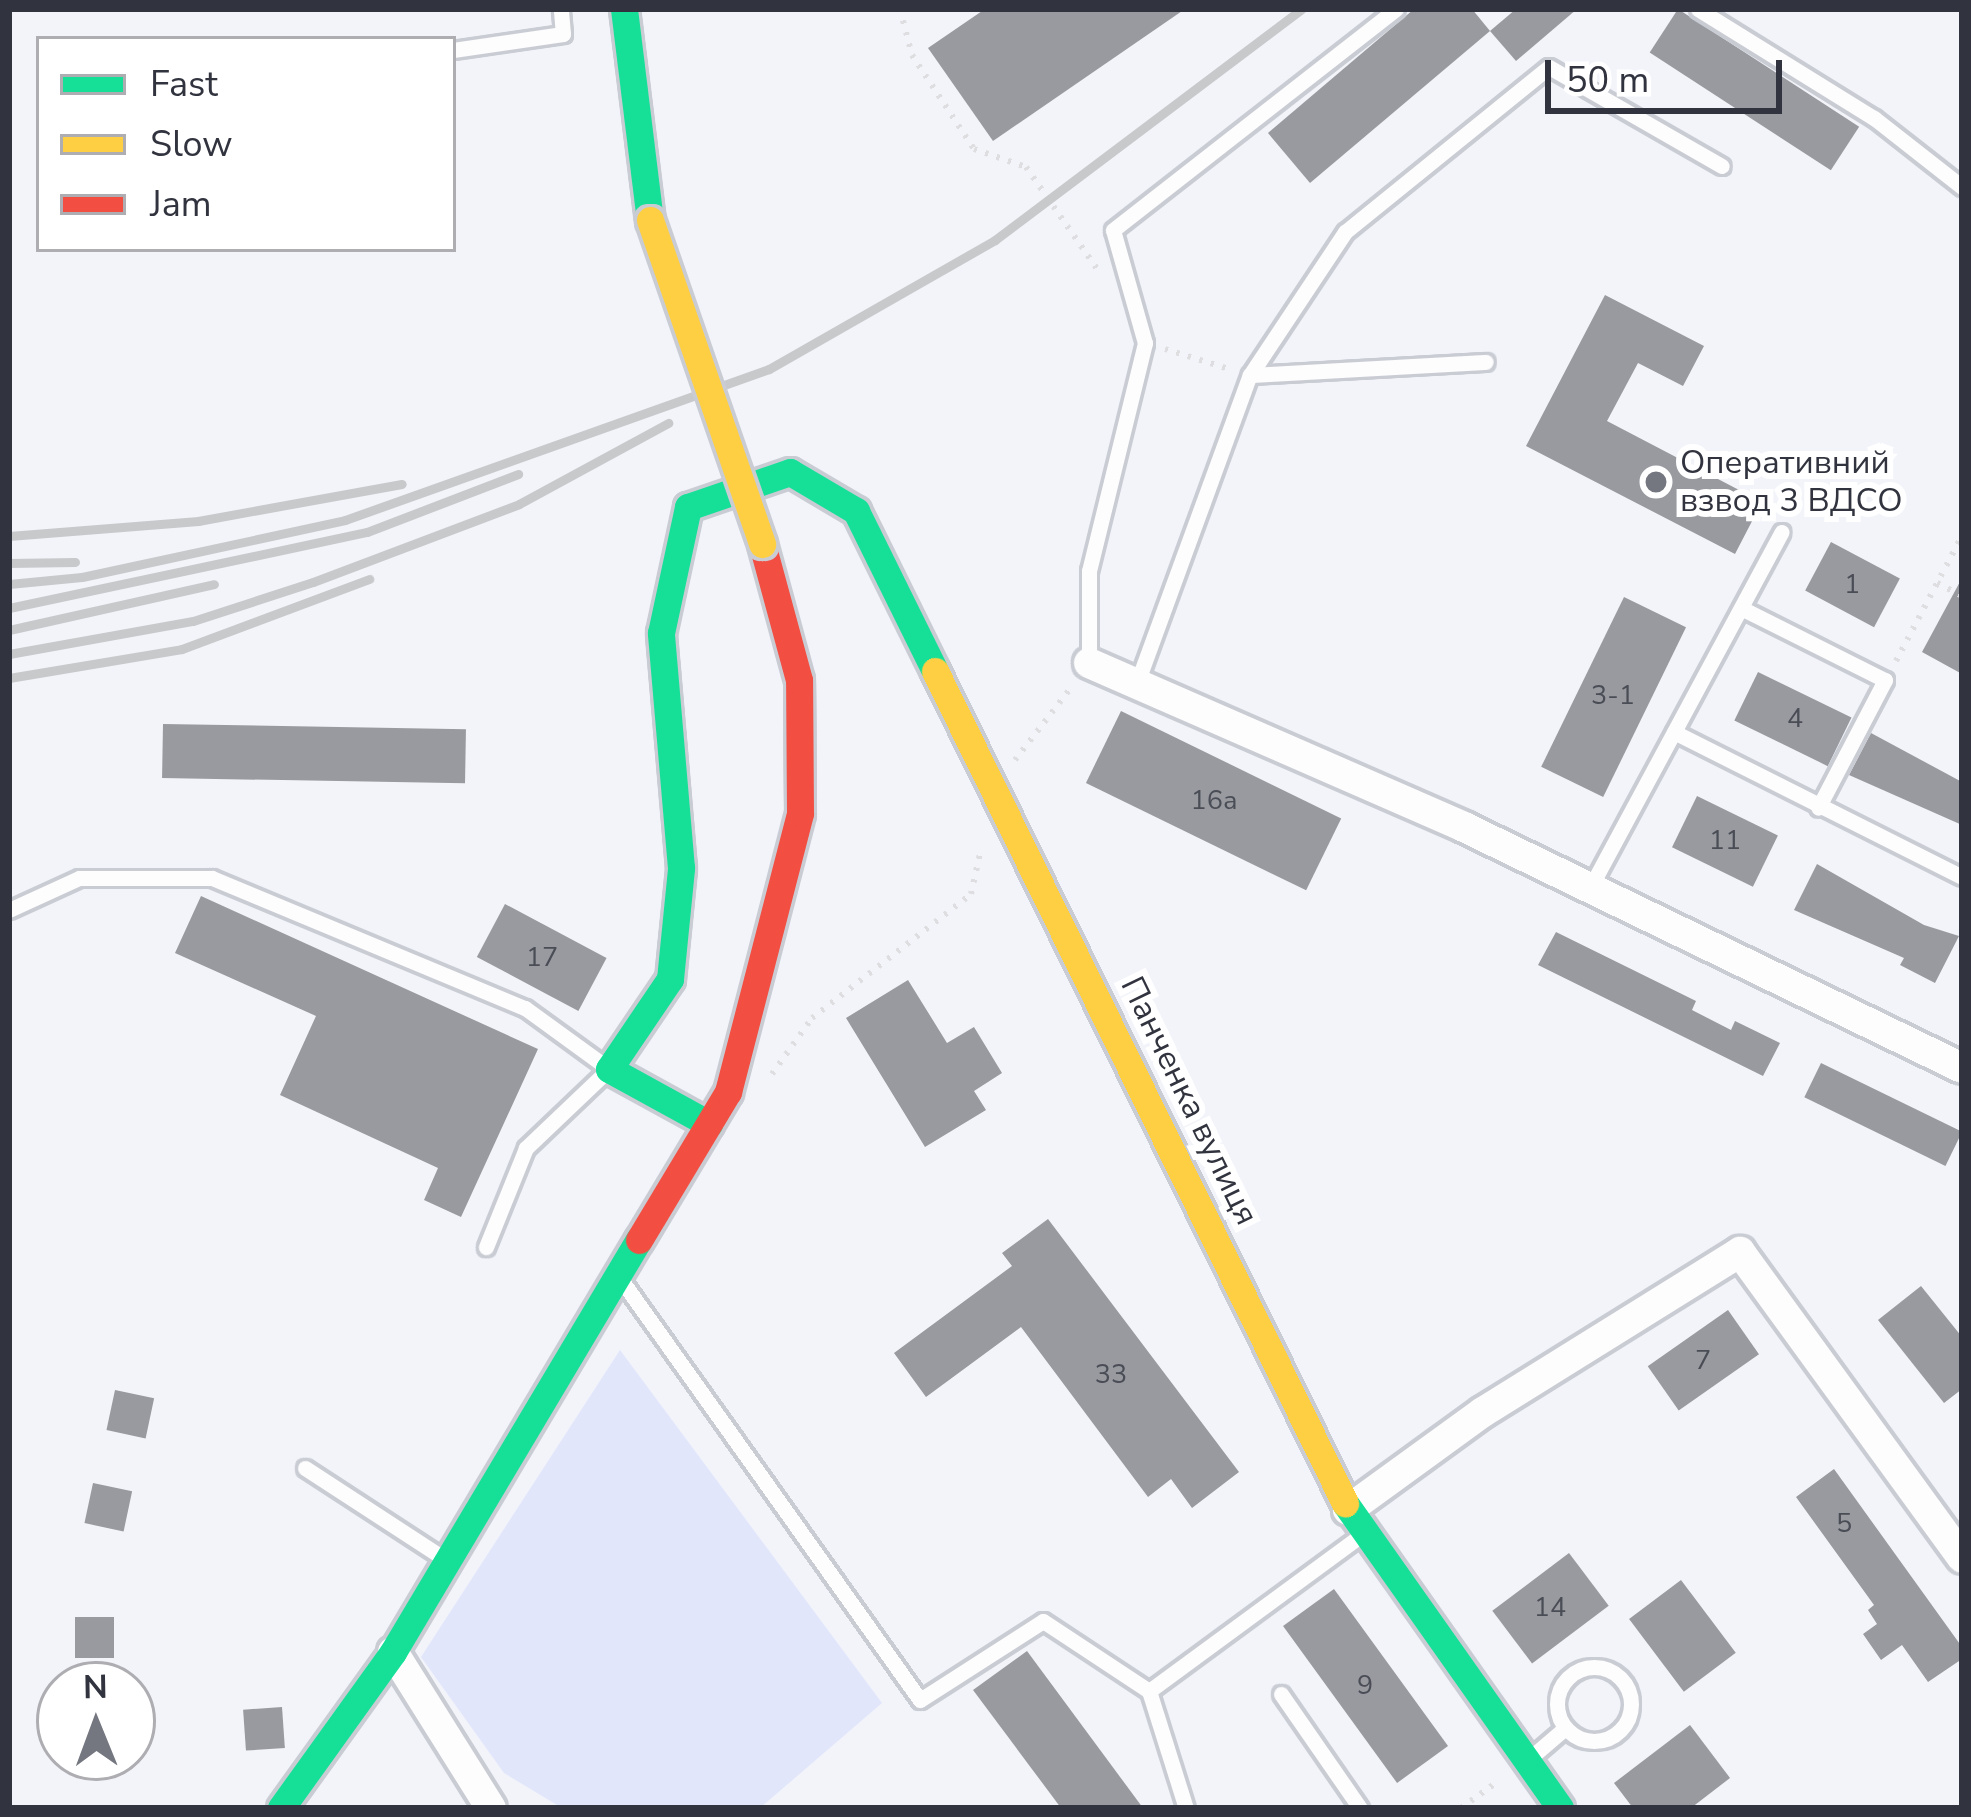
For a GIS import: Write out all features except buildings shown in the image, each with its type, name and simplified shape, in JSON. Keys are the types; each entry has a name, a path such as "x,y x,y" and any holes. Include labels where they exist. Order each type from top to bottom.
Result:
{"street":[{"path":"281,1808 393,1652 621,1278 728,1092 800,813 799,680 762,544 650,220 624,9"},
{"name":"Панченка вулиця","path":"609,1069 670,979 682,868 661,633 688,507 790,472 856,511 1357,1521 1560,1808"},
{"path":"1090,663 1592,886 1962,1068"},
{"path":"609,1069 709,1124"},
{"path":"1357,1521 1484,1412 1740,1252 1962,1558"},
{"path":"393,1652 491,1808"}],"lane":[{"path":"456,50 563,34 561,9"},
{"path":"1090,663 1089,571 1145,343 1113,230 1396,9"},
{"path":"1698,9 1874,118 1962,188"},
{"path":"1137,683 1250,376 1345,232 1549,68 1722,166"},
{"path":"1250,376 1486,362"},
{"path":"1592,886 1782,532"},
{"path":"1742,608 1886,680 1817,808"},
{"path":"1674,732 1962,877"},
{"path":"9,910 79,878 212,878 525,1007 609,1069 526,1148 486,1247"},
{"path":"621,1278 920,1700 1043,1621 1149,1691 1186,1808"},
{"path":"305,1468 448,1562"},
{"path":"1149,1691 1357,1521"},
{"path":"1587,1666 1613,1670 1630,1691 1630,1717 1613,1737 1587,1742 1564,1729 1555,1704 1564,1679 1587,1666"},
{"path":"1281,1694 1360,1808"},
{"path":"1527,1761 1564,1729"}],"path":[{"path":"900,9 912,56 974,149 1026,167 1112,292"},
{"path":"1145,343 1250,376"},
{"path":"1886,680 1962,536"},
{"path":"1937,583 1962,596"},
{"path":"728,1092 761,1089 812,1018 971,894 995,786 1090,663"},
{"path":"1461,1808 1527,1761"}],"shaded area":[{"path":"620,1350 882,1703 760,1808 562,1808 504,1773 421,1657"}],"railway":[{"path":"9,584 82,577 345,520 769,369 995,240 1301,9"},
{"path":"9,654 193,621 313,582 519,504 668,423"},
{"path":"9,608 367,532 518,474"},
{"path":"9,536 198,521 402,484"},
{"path":"9,563 75,562"},
{"path":"9,678 182,649 369,579"},
{"path":"9,630 214,584"}],"traffic: fast":[{"path":"624,9 650,220"},
{"path":"709,1124 609,1069 670,979 681,868 661,633 688,507 790,472 856,511 935,671"},
{"path":"281,1808 393,1652 639,1240"},
{"path":"1345,1503 1560,1808"}],"traffic: slow":[{"path":"650,220 762,544"},
{"path":"935,671 1345,1503"}],"traffic: jam":[{"path":"639,1240 728,1092 800,813 799,680 762,544"}],"place":[{"name":"Оперативний взвод 3 ВДСО","path":"1656,482"}]}
